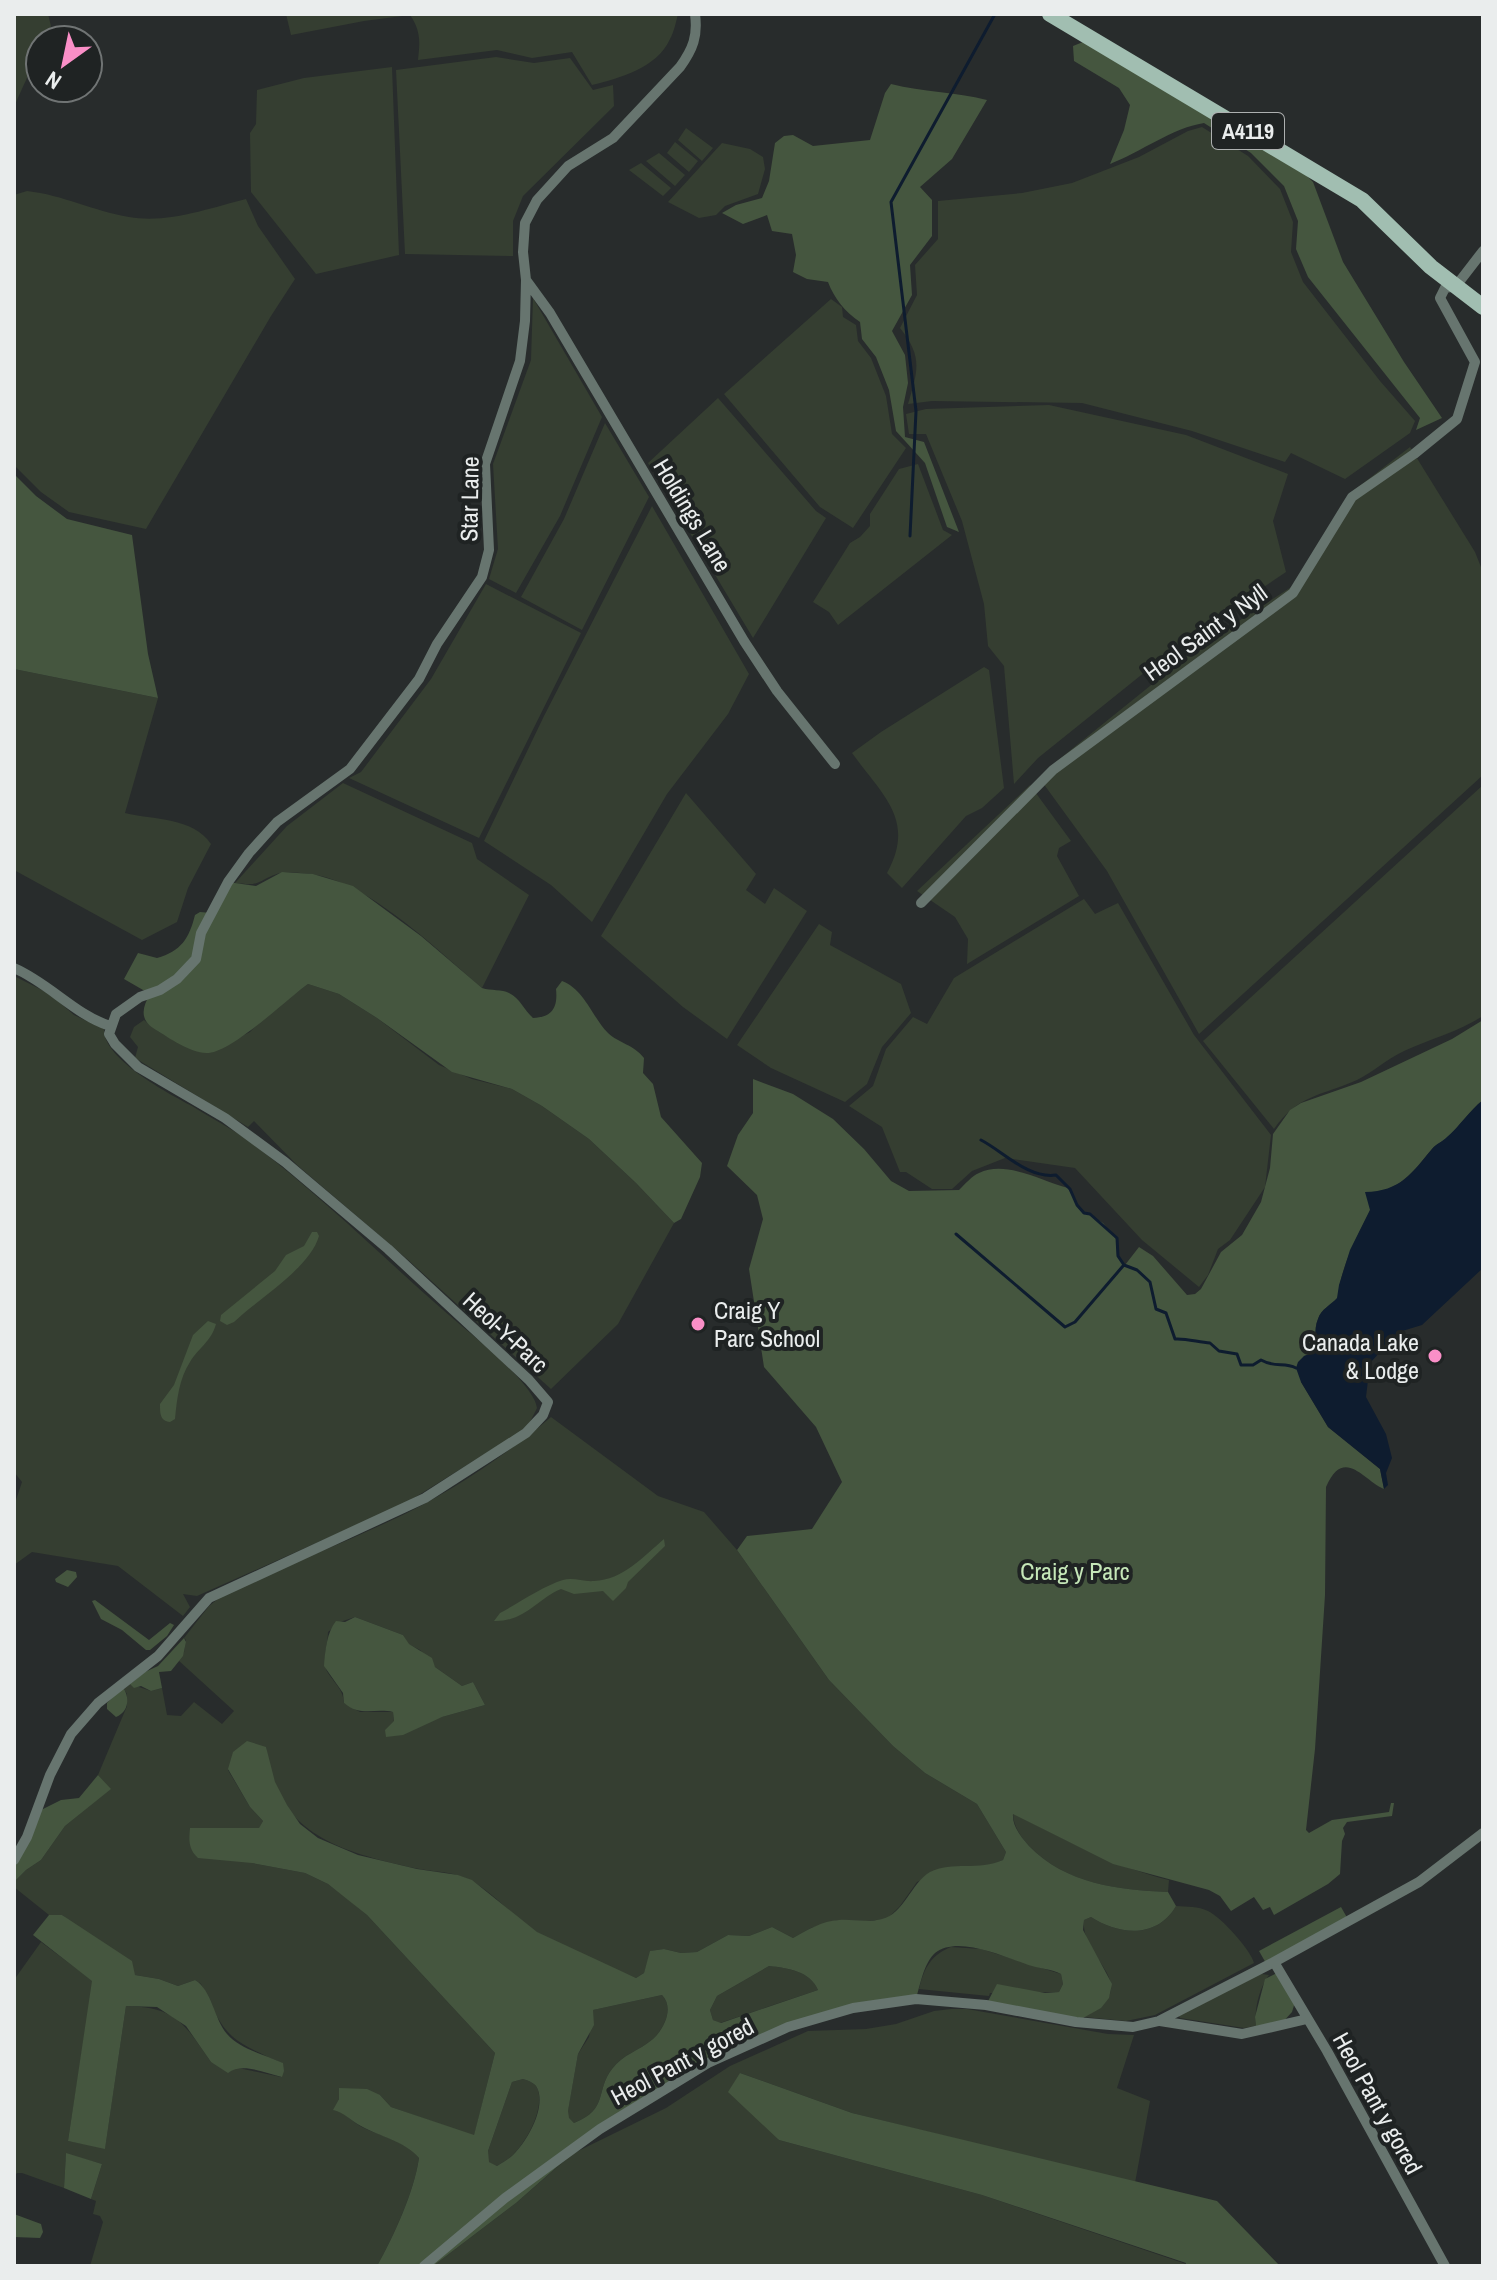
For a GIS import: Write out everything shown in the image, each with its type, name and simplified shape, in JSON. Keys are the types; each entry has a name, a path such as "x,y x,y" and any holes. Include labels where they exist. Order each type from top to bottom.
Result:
{"main road":[{"name":"A4119","path":"1050,14 1362,200 1431,267 1483,307"}],"street":[{"name":"Star Lane","path":"110,1026 116,1014 177,979 196,959 201,933 235,872 277,822 350,769 419,679 437,644 482,577 489,550 485,464 520,361 525,321 525,223 537,200 568,166 613,138 680,67 689,55 697,33 695,14"},
{"name":"Heol Saint y Nyll","path":"921,903 1053,770 1293,593 1352,497 1414,454 1457,419 1475,362 1440,298 1445,288 1456,286 1483,251"},
{"name":"Holdings Lane","path":"526,280 550,313 744,641 777,691 835,764"},
{"path":"14,968 44,984 93,1020 110,1026"},
{"name":"Heol-Y-Parc","path":"14,1860 71,1734 98,1703 158,1656 209,1598 425,1498 526,1433 547,1409 548,1402 529,1380 388,1249 246,1132 138,1067 115,1044 109,1034 110,1026"},
{"name":"Heol Pant y gored","path":"424,2266 505,2198 600,2129 708,2063 788,2027 853,2008 916,1999 986,2005 1114,2027 1146,2025 1274,1962 1419,1882 1483,1833"},
{"name":"Heol Pant y gored","path":"1274,1962 1327,2051 1445,2266"},
{"path":"1159,2021 1242,2034 1307,2019"}],"green space":[{"path":"14,14 48,14 50,24 24,24 24,84 14,108"},
{"path":"286,14 678,14 671,36 656,57 626,75 592,85 572,52 532,58 497,50 418,60 419,37 410,15 291,35"},
{"path":"1083,42 1299,168 1313,182 1343,262 1442,418 1416,430 1420,418 1308,277 1296,249 1298,221 1284,186 1251,153 1204,123 1180,130 1110,164 1130,105 1119,88 1074,61 1073,46"},
{"path":"496,57 534,63 570,58 593,90 613,85 614,106 523,196 513,221 513,256 405,254 396,70"},
{"path":"392,67 399,255 316,274 251,192 250,133 256,124 257,90 304,78"},
{"path":"891,84 987,100 952,159 920,187 932,200 932,236 910,265 912,295 892,331 905,355 908,383 903,407 905,437 924,442 959,532 947,527 925,463 896,431 889,390 876,357 862,339 860,322 833,294 828,282 807,279 793,272 796,255 792,234 772,231 767,215 743,224 722,213 736,205 762,198 769,181 775,143 784,136 793,135 813,146 870,140 885,93"},
{"path":"1202,127 1248,156 1280,189 1293,222 1291,252 1303,282 1415,421 1410,433 1345,479 1291,453 1285,462 1192,431 1082,403 932,401 908,404 916,364 912,347 900,328 917,295 915,265 938,239 938,201 1022,193 1072,183 1139,157 1188,131"},
{"path":"686,128 713,148 702,161 678,140"},
{"path":"675,142 698,161 689,172 667,153"},
{"path":"722,143 750,149 763,157 765,169 758,194 725,206 716,215 699,218 668,202"},
{"path":"659,153 685,175 675,186 646,161"},
{"path":"641,163 671,188 663,196 629,170"},
{"path":"27,191 143,219 188,214 246,199 258,226 295,279 146,529 69,512 41,492 14,465 14,195"},
{"path":"533,298 602,417 560,516 516,593 489,579 498,549 493,464 531,360"},
{"path":"831,299 842,307 843,317 856,325 858,341 871,358 886,396 892,434 906,448 853,528 820,507 724,394"},
{"path":"718,398 816,511 826,518 753,638 648,463"},
{"path":"1049,405 1186,435 1288,474 1273,521 1286,572 1186,639 1038,758 1014,784 1004,666 988,646 984,604 962,521 926,434 909,434 906,414 926,409"},
{"path":"605,423 649,497 582,630 521,597 564,519"},
{"path":"1410,447 1475,552 1483,572 1483,775 1199,1034 1107,871 1040,779 1057,761 1197,648 1302,580 1353,491"},
{"path":"918,464 943,530 952,535 838,625 829,612 813,602 850,543 870,526 870,514 899,469"},
{"path":"14,474 36,496 67,519 132,535 148,654 158,698 14,669"},
{"path":"652,506 749,674 728,714 667,794 592,922 551,885 484,841 544,716"},
{"path":"486,584 581,633 479,838 349,778 361,772 431,679"},
{"path":"984,667 989,670 1004,788 982,808 966,816 902,888 887,873 898,838 892,809 852,753"},
{"path":"14,669 158,698 125,813 183,824 203,835 211,844 188,888 177,922 142,940 14,870"},
{"path":"343,783 472,843 477,859 529,895 482,988 379,904 333,880 287,872 255,883 235,883 287,826"},
{"path":"1030,785 1071,841 1059,848 1057,856 1079,896 967,964 968,939 955,917 917,891"},
{"path":"1483,785 1483,1016 1404,1051 1357,1080 1311,1097 1292,1109 1274,1129 1203,1041"},
{"path":"686,793 756,874 746,890 765,904 774,888 807,911 727,1039 683,1007 601,936"},
{"path":"282,872 313,874 353,886 421,936 482,988 513,995 533,1018 545,1016 552,1010 556,989 562,981 577,991 608,1033 644,1058 643,1073 653,1084 661,1117 702,1163 700,1177 681,1219 674,1223 589,1139 542,1106 512,1089 452,1072 339,994 308,984 243,1036 206,1053 187,1048 151,1026 144,1014 150,994 124,979 138,953 157,958 178,948 187,937 195,915 211,913 228,882 256,886"},
{"path":"1084,899 1095,914 1118,903 1194,1035 1271,1135 1265,1187 1230,1240 1218,1249 1208,1275 1199,1287 1142,1240 1075,1168 1005,1158 972,1171 952,1189 932,1189 906,1172 900,1172 882,1127 849,1106 873,1086 886,1049 913,1017 927,1024 954,978"},
{"path":"819,924 832,932 830,945 901,984 911,1013 882,1047 867,1084 845,1102 771,1068 737,1045"},
{"path":"14,976 50,994 74,1015 104,1029 114,1052 125,1063 168,1093 242,1136 323,1202 524,1384 537,1408 529,1424 406,1503 197,1596 183,1594 190,1607 183,1616 118,1566 32,1552 14,1565 14,1506 22,1482 14,1472"},
{"path":"308,984 339,994 377,1018 439,1065 472,1079 512,1089 542,1106 589,1139 674,1223 618,1324 551,1389 297,1165 254,1121 248,1127 135,1058 138,1047 130,1037 134,1027 144,1020 174,1040 207,1053 250,1032 266,1015"},
{"name":"Craig y Parc","path":"1483,1020 1483,1100 1408,1176 1395,1186 1378,1192 1348,1257 1338,1298 1319,1316 1314,1350 1312,1354 1304,1356 1301,1382 1328,1427 1380,1469 1384,1489 1347,1467 1333,1475 1326,1487 1325,1595 1315,1749 1306,1830 1309,1833 1332,1820 1389,1812 1391,1803 1394,1803 1392,1816 1347,1822 1343,1828 1340,1874 1274,1915 1270,1907 1263,1910 1254,1897 1231,1911 1220,1896 1209,1890 1113,1864 1013,1814 1016,1827 1026,1843 1059,1869 1112,1887 1168,1892 1176,1906 1159,1924 1137,1931 1113,1928 1091,1917 1084,1920 1083,1930 1112,1984 1109,1998 1101,2008 1076,2022 986,2005 997,1984 1045,1993 1059,1992 1063,1984 1061,1974 984,1950 957,1946 945,1948 935,1953 928,1962 916,1999 830,2014 708,2063 600,2129 516,2203 433,2266 377,2266 402,2214 419,2158 400,2143 368,2130 333,2110 339,2099 339,2088 367,2089 380,2095 391,2107 474,2135 495,2053 367,1915 328,1884 305,1873 252,1863 198,1858 195,1855 190,1844 190,1828 259,1828 263,1821 250,1807 228,1769 233,1752 247,1741 266,1747 275,1782 287,1805 300,1824 318,1838 358,1855 472,1880 537,1932 636,1978 644,1973 650,1951 697,1952 728,1935 749,1936 772,1927 793,1938 815,1926 833,1921 882,1919 896,1911 930,1872 947,1867 994,1863 1003,1860 1006,1852 977,1804 925,1773 893,1746 829,1680 737,1550 747,1536 812,1529 842,1482 816,1427 764,1367 749,1269 763,1219 757,1195 727,1166 738,1135 753,1113 753,1079 793,1094 833,1119 891,1181 909,1191 959,1190 979,1173 1000,1169 1024,1173 1068,1188 1079,1209 1103,1223 1116,1239 1117,1256 1125,1265 1139,1247 1153,1256 1187,1295 1201,1289 1221,1252 1242,1235 1261,1202 1270,1168 1273,1134 1290,1110 1301,1103 1361,1082 1452,1039","holes":["769,1966 791,1969 804,1975 818,1990 721,2023 713,2020 710,2010 717,1996","662,1995 668,2011 657,2034 616,2064 592,2112 574,2123 568,2111 578,2054 594,2025 593,2010","523,2079 534,2084 540,2098 539,2107 524,2142 497,2166 489,2162 488,2151 512,2082"]},
{"path":"312,1232 317,1232 319,1236 314,1248 294,1271 234,1322 227,1325 220,1321 221,1315 275,1271 286,1255 304,1246"},
{"path":"208,1321 216,1324 214,1330 183,1375 175,1419 170,1422 164,1420 160,1404 174,1385 193,1335"},
{"path":"551,1417 658,1496 704,1512 737,1550 829,1680 893,1746 925,1773 977,1804 1006,1852 1003,1860 990,1866 952,1867 917,1882 887,1919 838,1920 811,1928 793,1938 772,1927 749,1936 728,1935 697,1952 651,1951 644,1973 636,1978 548,1939 468,1879 362,1855 316,1834 297,1819 282,1800 272,1777 266,1747 228,1770 250,1807 263,1821 259,1829 232,1830 252,1863 305,1873 328,1884 367,1915 495,2053 474,2136 391,2107 380,2095 339,2099 334,2110 362,2127 400,2143 419,2158 402,2214 377,2266 90,2266 103,2222 100,2216 93,2214 96,2201 91,2199 102,2164 66,2154 64,2188 22,2173 14,2177 14,1980 41,1942 93,1981 68,2141 105,2148 126,2006 168,2014 185,2027 211,2062 281,2077 282,2063 231,2035 217,2016 201,1984 195,1980 178,1986 135,1975 62,1915 49,1915 14,1887 14,1882 41,1860 65,1826 110,1789 98,1775 127,1706 124,1689 130,1684 151,1691 162,1688 167,1715 181,1716 194,1702 222,1724 234,1711 178,1660 184,1652 184,1638 209,1606 224,1594 371,1530 433,1499 495,1460","holes":["355,1617 403,1635 408,1644 420,1650 435,1667 462,1686 473,1682 485,1705 442,1717 394,1722 393,1712 360,1712 344,1703 340,1690 326,1669 328,1632 340,1622"]},
{"path":"664,1539 665,1546 613,1601 603,1591 574,1594 561,1589 523,1614 494,1621 500,1613 556,1582 605,1580 624,1572"},
{"path":"67,1570 76,1572 77,1577 68,1587 55,1579"},
{"path":"95,1600 149,1640 170,1623 174,1625 167,1636 146,1650 122,1630 101,1619 92,1601"},
{"path":"355,1617 403,1635 409,1644 432,1658 435,1667 462,1686 473,1682 485,1705 442,1717 403,1735 386,1737 385,1730 394,1721 393,1712 356,1710 344,1703 343,1693 324,1666 333,1625 336,1621 345,1622"},
{"path":"184,1638 183,1656 171,1671 159,1672 162,1688 151,1691 141,1686 134,1688 130,1684 158,1666"},
{"path":"124,1689 127,1705 116,1717 107,1709 107,1703 119,1690"},
{"path":"98,1775 111,1789 65,1826 41,1860 14,1882 14,1860 41,1810 61,1800 79,1798"},
{"path":"1013,1813 1109,1860 1169,1880 1168,1892 1111,1887 1059,1869 1026,1843 1016,1827"},
{"path":"1176,1906 1200,1908 1214,1914 1242,1942 1254,1963 1155,2015 1126,2021 1084,2017 1102,2005 1110,1994 1111,1983 1085,1935 1084,1920 1091,1917 1113,1928 1137,1931 1159,1924"},
{"path":"1341,1907 1349,1921 1267,1965 1259,1951"},
{"path":"49,1915 62,1915 132,1961 135,1975 178,1986 195,1980 205,1991 227,2034 246,2048 283,2063 282,2077 247,2068 228,2073 211,2062 186,2026 157,2007 126,2006 105,2149 68,2141 92,1981 33,1935"},
{"path":"951,1947 981,1949 1061,1974 1063,1984 1059,1992 990,1993 989,1996 919,1989 929,1963"},
{"path":"769,1966 791,1969 804,1975 818,1990 720,2023 713,2020 710,2010 717,1996"},
{"path":"1277,1973 1296,1999 1292,2012 1282,2023 1256,2026 1255,2017 1265,1979"},
{"path":"1255,1975 1269,1975 1258,1999 1256,2026 1244,2028 1180,2018 1178,2015"},
{"path":"662,1995 668,2011 661,2029 653,2039 616,2064 607,2077 597,2106 585,2118 574,2123 568,2118 568,2110 578,2054 589,2037 593,2010"},
{"path":"951,2009 967,2009 1108,2034 1134,2035 1117,2088 1150,2101 1135,2183 852,2113 740,2073 779,2140 982,2195 1185,2266 433,2266 516,2203 572,2154 666,2108 730,2066 808,2031 866,2029"},
{"path":"740,2073 852,2113 1217,2201 1280,2266 1185,2266 1186,2263 982,2195 779,2140 728,2092"},
{"path":"523,2079 534,2084 538,2090 539,2107 529,2134 510,2158 497,2166 488,2162 488,2151 512,2082"},
{"path":"66,2153 102,2164 91,2199 64,2188"},
{"path":"14,2214 41,2224 43,2232 40,2238 14,2237"}],"water":[{"path":"1483,1100 1483,1268 1422,1325 1399,1332 1370,1363 1366,1397 1386,1434 1392,1458 1386,1473 1388,1485 1384,1489 1380,1469 1328,1427 1296,1368 1304,1356 1312,1353 1319,1316 1337,1298 1350,1250 1370,1210 1365,1192 1388,1188 1404,1180"}],"waterway":[{"path":"910,536 916,411 891,202 995,14"},
{"path":"981,1140 1026,1169 1056,1175 1070,1189 1084,1213 1090,1214 1117,1238 1118,1256 1124,1265 1137,1270 1150,1282 1156,1309 1166,1313 1175,1339 1210,1343 1219,1351 1237,1354 1241,1365 1253,1365 1261,1360 1296,1368"},
{"path":"956,1234 1065,1327 1075,1322 1123,1266"}],"place":[{"name":"Craig Y Parc School","path":"698,1324"},
{"name":"Canada Lake & Lodge","path":"1435,1356"}]}
